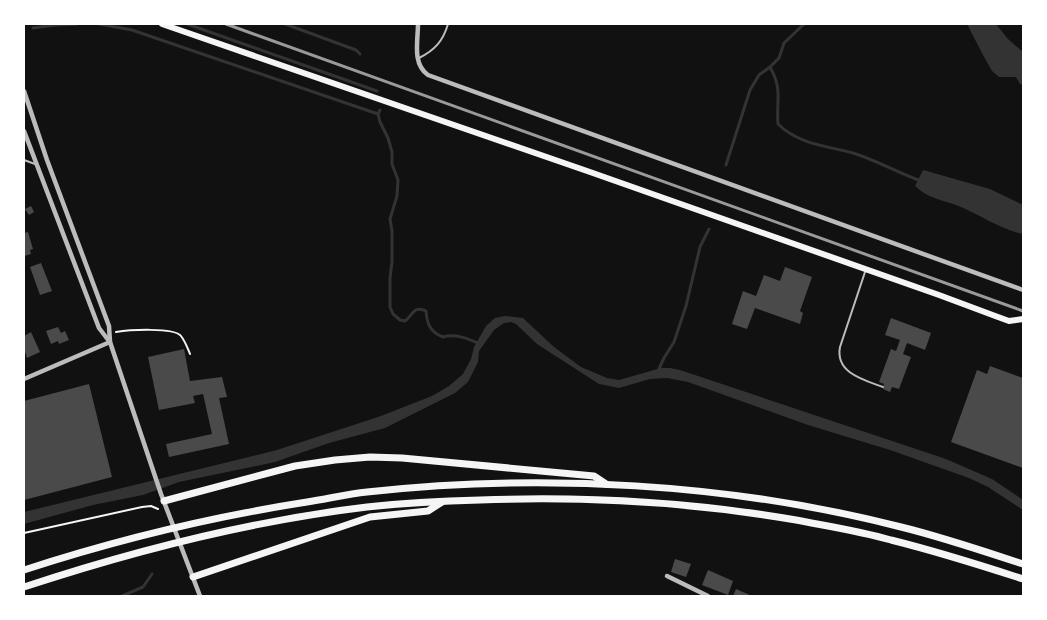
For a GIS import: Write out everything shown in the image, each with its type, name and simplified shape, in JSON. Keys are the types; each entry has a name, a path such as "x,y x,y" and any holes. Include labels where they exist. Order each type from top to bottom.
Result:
{"highway":[{"path":"162,497 294,466 370,457 402,458 594,476 606,484"},
{"path":"24,570 152,533 282,506 367,492 522,483 606,484 681,489 756,498 835,512 909,529 1023,564"},
{"path":"24,586 111,559 203,536 287,520 368,507 443,501 520,498 682,504 754,513 889,539 1023,579"},
{"path":"193,577 370,517 428,511 443,501"}],"main road":[{"path":"162,24 939,294 998,317 1010,321 1023,319"}],"street":[{"path":"418,24 417,59 423,71 433,77 1023,290"},
{"path":"24,91 47,160 109,326 110,342 162,497 200,596"},
{"path":"24,132 99,328 110,342"},
{"path":"35,164 47,160"},
{"path":"24,379 110,342"},
{"path":"667,576 708,596"}],"lane":[{"path":"417,59 434,49 443,38 448,24"},
{"path":"24,160 35,164"},
{"path":"866,270 840,347 839,360 846,370 883,387"}],"path":[{"path":"109,334 120,331 166,330 176,332 181,336 190,354"},
{"path":"24,532 142,506 151,506 168,511"}],"shaded area":[{"path":"967,24 996,24 1008,39 1023,52 1023,85 1020,84 1016,77 999,77 992,71"},
{"path":"923,170 990,189 1023,205 1023,234 1007,229 961,207 925,194 915,186"},
{"path":"505,316 523,318 554,347 581,367 607,378 619,380 661,368 680,370 946,459 992,479 1023,500 1023,510 988,487 969,478 890,450 808,425 688,382 667,378 650,379 619,388 599,384 537,344 516,324 511,322 504,323 494,330 479,351 478,362 468,382 455,393 385,428 329,443 275,462 179,482 143,495 93,505 24,524 24,512 277,450 381,416 432,396 449,386 463,374 471,359 474,347 486,326 495,318"}],"building":[{"path":"31,206 34,212 29,215 25,209"},
{"path":"28,232 33,249 30,250 31,254 24,256 24,233"},
{"path":"41,263 52,291 40,295 30,267"},
{"path":"785,267 812,277 800,311 803,313 800,324 755,308 747,329 732,324 743,291 756,296 764,275 780,281"},
{"path":"891,318 931,333 925,350 907,343 903,354 911,357 899,389 892,387 890,392 883,389 884,384 879,382 891,349 896,351 900,340 885,335"},
{"path":"58,327 61,333 65,331 69,340 59,344 58,341 51,344 46,331"},
{"path":"31,332 40,352 27,358 24,349 24,336"},
{"path":"184,349 190,381 222,377 227,397 219,398 229,444 169,457 166,444 212,434 203,394 193,396 195,403 159,410 148,357"},
{"path":"990,366 1023,378 1023,468 951,442 977,370 987,374"},
{"path":"89,384 112,477 24,500 24,401"},
{"path":"675,559 691,564 686,577 671,572"},
{"path":"708,570 733,581 728,595 702,585"},
{"path":"736,589 752,596 733,596"}],"waterway":[{"path":"33,28 77,24"},
{"path":"99,24 132,30 378,114"},
{"path":"187,24 377,91"},
{"path":"285,24 356,50 360,54"},
{"path":"770,67 779,58 784,43 804,24"},
{"path":"726,165 750,90 759,75 770,67 778,89 778,124 786,131 813,143 862,156 921,181"},
{"path":"380,110 378,114 380,122 388,138 392,152 392,164 398,180 397,196 390,219 392,231 390,307 393,314 400,320 405,321 416,310 422,309 426,311 427,320 435,333 443,337 462,337 480,344"},
{"path":"658,371 674,342 686,306 700,247 709,229"},
{"path":"122,596 143,587 152,574"}],"railway":[{"path":"226,24 1023,311"}]}
